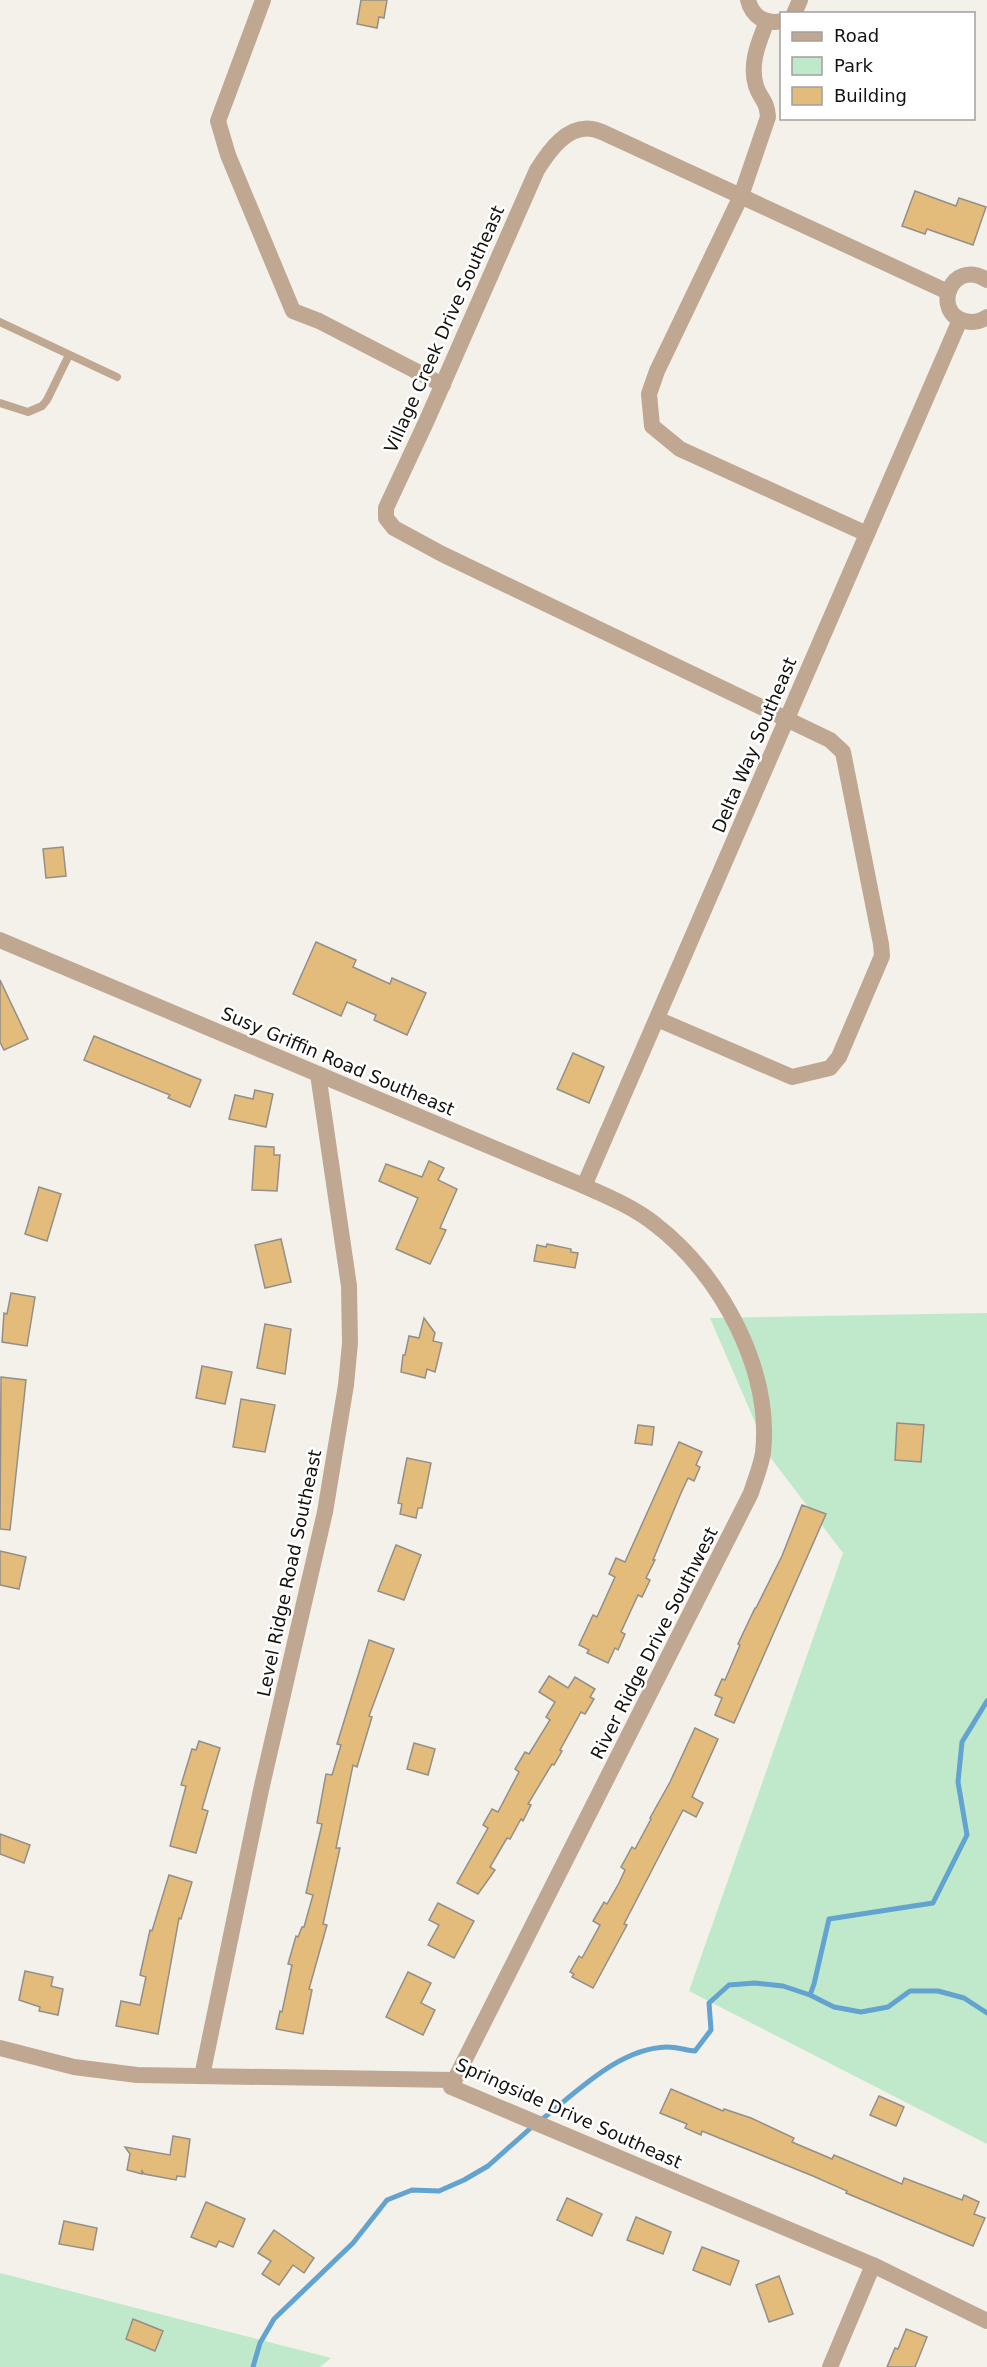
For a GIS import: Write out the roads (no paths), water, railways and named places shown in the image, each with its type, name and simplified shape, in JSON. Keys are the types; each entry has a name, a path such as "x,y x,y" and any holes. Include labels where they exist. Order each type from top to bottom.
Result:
{"street":[{"path":"263,0 218,121 228,155 293,311 319,321 442,385"},
{"path":"748,0 750,8 757,16 774,21 753,63 756,87 767,104 768,117 741,196 657,371 649,394 652,426 680,449 867,534"},
{"name":"Village Creek Drive Southeast","path":"657,1019 792,1077 830,1068 839,1057 882,956 843,752 830,740 442,554 394,528 386,518 386,508 537,170 547,153 570,134 582,129 593,129 948,292"},
{"path":"987,279 979,275 963,275 957,279 948,292 949,308 960,320 976,322 987,316"},
{"name":"Delta Way Southeast","path":"584,1186 960,320"},
{"name":"Susy Griffin Road Southeast","path":"0,940 584,1186 624,1205 656,1225"},
{"name":"Level Ridge Road Southeast","path":"202,2076 261,1790 326,1512 346,1385 350,1343 349,1286 318,1074"},
{"name":"River Ridge Drive Southwest","path":"454,2080 751,1493 763,1454 762,1405 749,1353 726,1305 694,1260 656,1225"},
{"name":"Springside Drive Southeast","path":"0,2048 74,2067 137,2075 454,2080 451,2087 873,2265 987,2320"},
{"path":"830,2367 873,2265"}],"lane":[{"path":"0,321 117,377"},
{"path":"0,403 28,412 42,406 69,355"}],"waterway":[{"path":"810,1995 829,1919 933,1903 967,1835 958,1782 962,1742 987,1701"},
{"path":"541,2120 600,2073 632,2055 649,2049 667,2047 695,2051 711,2030 709,2003 729,1985 755,1983 783,1986 810,1995 834,2007 861,2012 888,2007 910,1991 938,1991 964,1998 987,2013"},
{"path":"253,2367 260,2343 274,2319 353,2243 387,2200 412,2190 439,2191 464,2180 488,2166 533,2126"}]}
